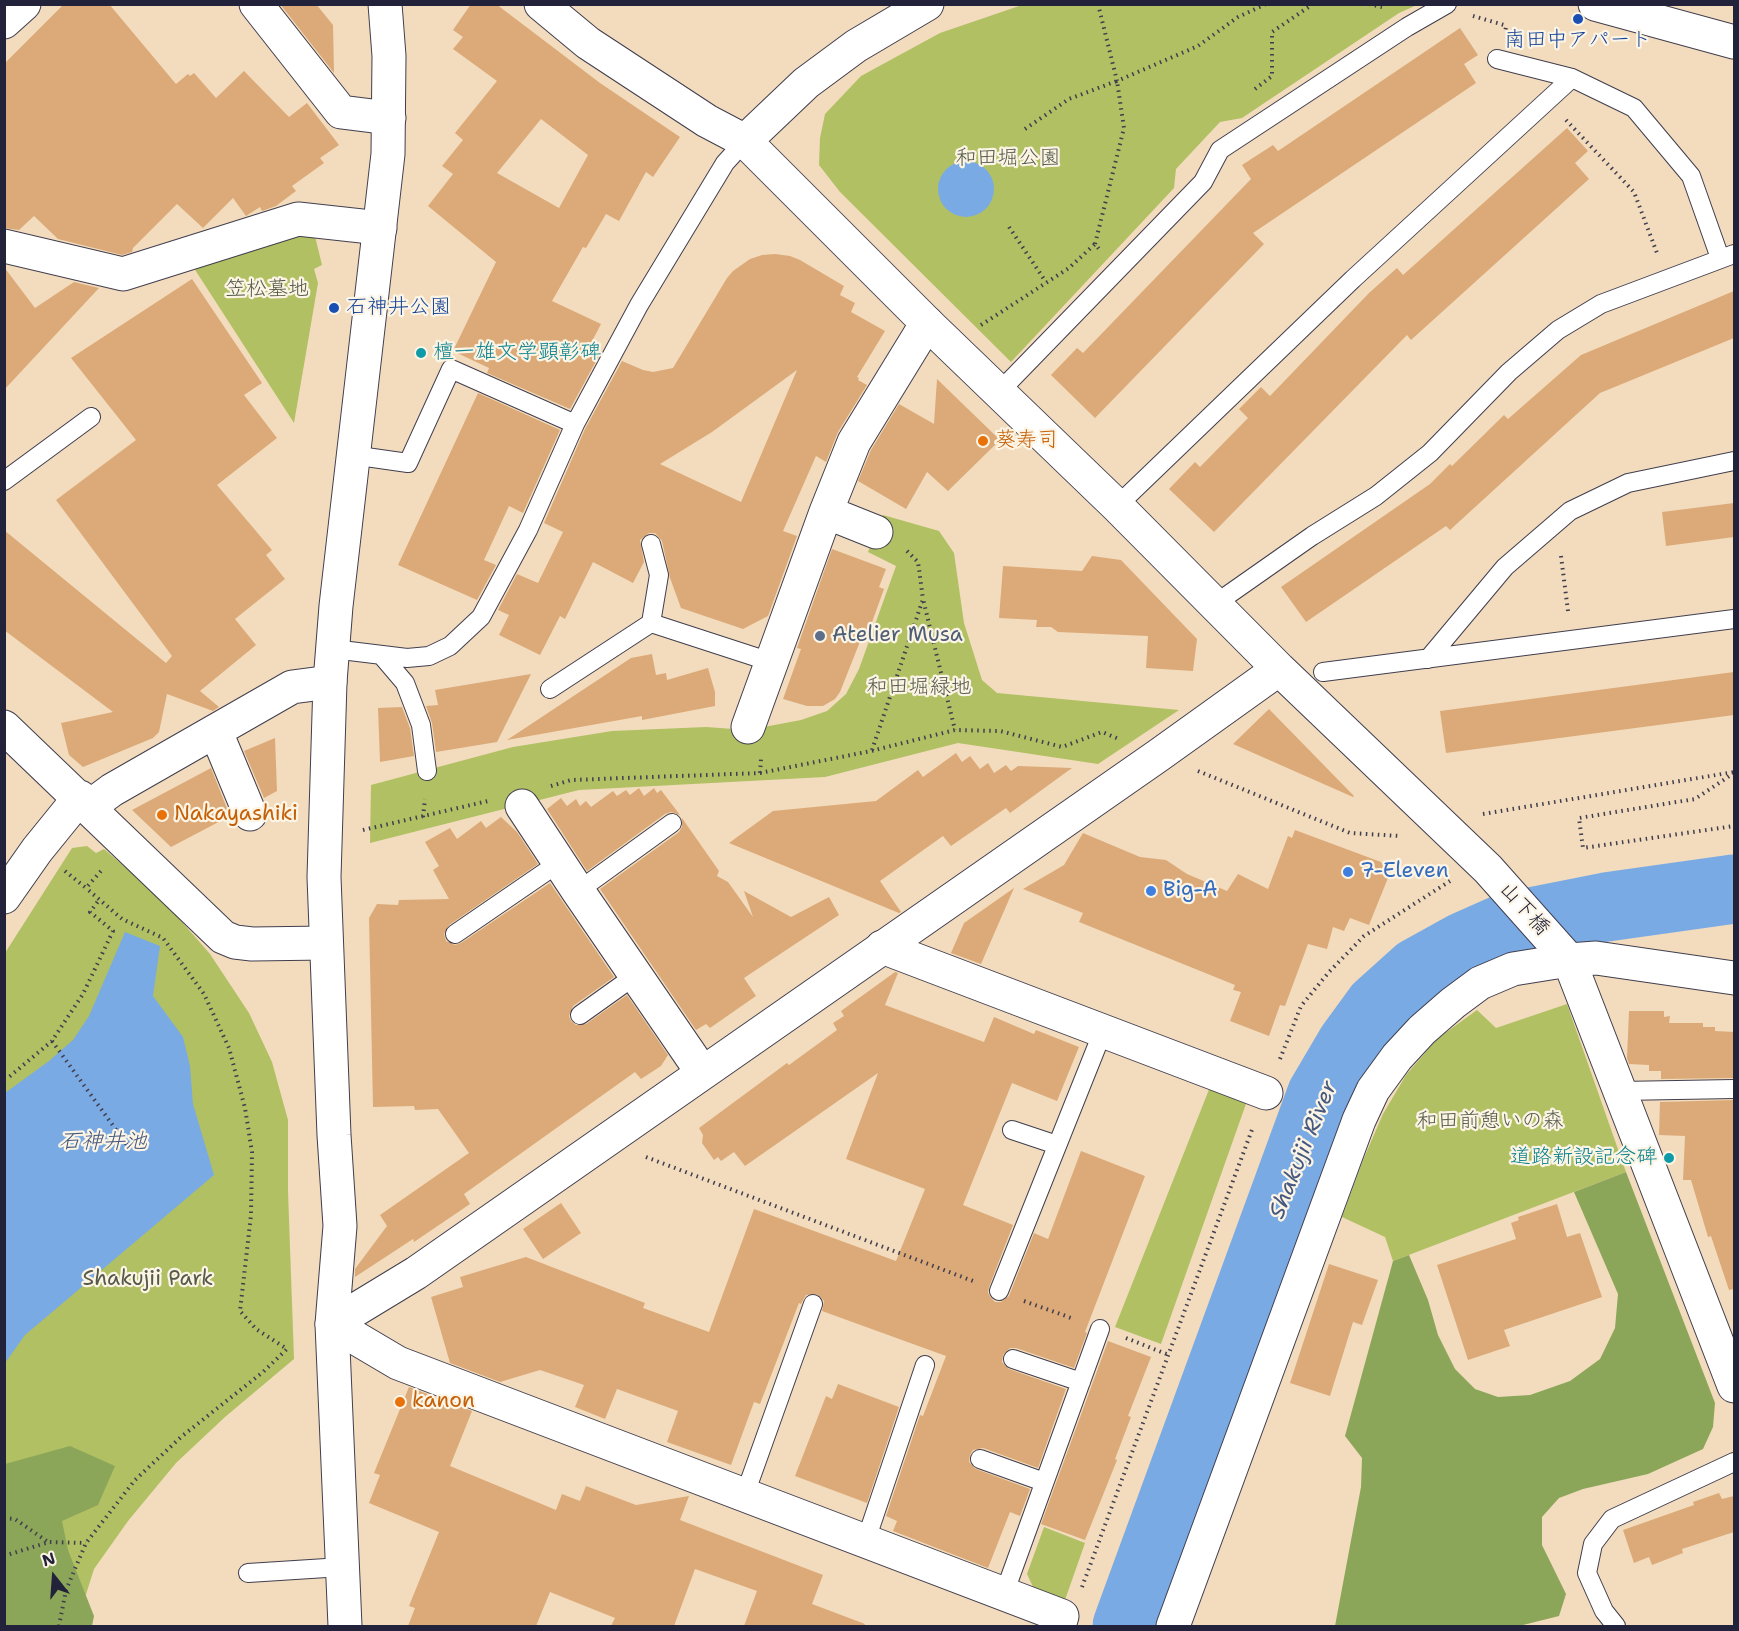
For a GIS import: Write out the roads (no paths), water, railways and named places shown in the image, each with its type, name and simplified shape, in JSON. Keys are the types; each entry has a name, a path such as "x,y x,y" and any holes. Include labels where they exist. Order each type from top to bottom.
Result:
{"street":[{"path":"4,22 24,4"},
{"path":"256,4 341,112 389,118"},
{"path":"345,1626 332,1324 340,1226 334,1135 324,877 330,682 352,455 380,228 389,118 389,56 385,4"},
{"name":"山下橋","path":"541,4 588,43 707,121 745,141 927,323 1117,506 1279,669 1488,869 1565,955"},
{"path":"745,141 806,83 856,46 927,4"},
{"path":"1595,4 1734,42"},
{"path":"4,246 123,274 298,219 380,228"},
{"path":"748,727 826,512 854,442 927,323"},
{"path":"826,512 876,532"},
{"path":"332,1324 416,1274 1279,669"},
{"path":"4,897 37,850 85,802 112,790 292,687 330,682"},
{"path":"4,727 85,802 223,937 235,942 252,944 326,942"},
{"path":"216,732 250,814"},
{"path":"507,803 560,862 702,1072"},
{"path":"882,947 1266,1093"},
{"path":"1565,955 1734,1386"},
{"path":"1173,1626 1354,1131 1373,1090 1397,1057 1422,1030 1480,983 1513,969 1565,955 1734,978"},
{"path":"332,1324 398,1363 866,1540 1004,1594 1060,1621"}],"lane":[{"path":"999,392 1203,182 1220,150 1407,27 1455,8"},
{"path":"1215,604 1312,536 1376,496 1430,453 1509,372 1558,330 1600,304 1727,256 1691,176 1634,108 1572,78 1497,59"},
{"path":"1117,506 1353,279 1572,78"},
{"path":"333,649 407,658 429,656 450,646 481,617 528,530 575,424 639,305 725,163 745,141"},
{"path":"352,455 408,463 451,369 575,424"},
{"path":"4,481 91,417"},
{"path":"1428,659 1504,567 1570,511 1628,483 1734,461"},
{"path":"550,689 651,623 659,575 651,544"},
{"path":"1323,672 1734,619"},
{"path":"651,623 771,662"},
{"path":"382,656 405,683 422,726 427,771"},
{"path":"578,891 672,823"},
{"path":"455,933 560,862"},
{"path":"580,1015 636,975"},
{"path":"999,1291 1102,1031"},
{"path":"1620,1091 1734,1089"},
{"path":"1012,1130 1057,1145"},
{"path":"745,1494 813,1304"},
{"path":"1004,1594 1100,1329"},
{"path":"1013,1359 1081,1382"},
{"path":"866,1540 925,1365"},
{"path":"980,1459 1044,1482"},
{"path":"1616,1626 1604,1611 1587,1573 1593,1544 1612,1519 1734,1462"},
{"path":"248,1573 342,1568"}],"water":[{"path":"966,161 977,163 986,169 992,178 994,189 992,200 986,209 977,215 966,217 955,215 946,209 940,200 938,189 940,178 946,169 955,163"},
{"name":"石神井池","path":"125,932 160,946 153,996 183,1037 190,1066 193,1104 214,1175 25,1335 5,1363 5,1093 49,1061 73,1040 89,1016"}],"waterway":[{"name":"Shakujii River","path":"1127,1626 1321,1096 1351,1045 1378,1008 1418,972 1465,946 1510,926 1606,907 1734,889"}],"place":[{"name":"南田中アパート","path":"1578,19"},
{"name":"石神井公園","path":"334,308"},
{"name":"檀一雄文学顕彰碑","path":"421,353"},
{"name":"葵寿司","path":"983,441"},
{"name":"Atelier Musa","path":"820,636"},
{"name":"Nakayashiki","path":"162,815"},
{"name":"7-Eleven","path":"1348,872"},
{"name":"Big-A","path":"1151,891"},
{"name":"道路新設記念碑","path":"1669,1158"},
{"name":"kanon","path":"400,1402"}],"park label":[{"name":"和田堀公園","path":"1008,159"},
{"name":"笠松墓地","path":"267,290"},
{"name":"和田堀緑地","path":"919,688"},
{"name":"和田前憩いの森","path":"1490,1122"},
{"name":"Shakujii Park","path":"148,1280"}]}
